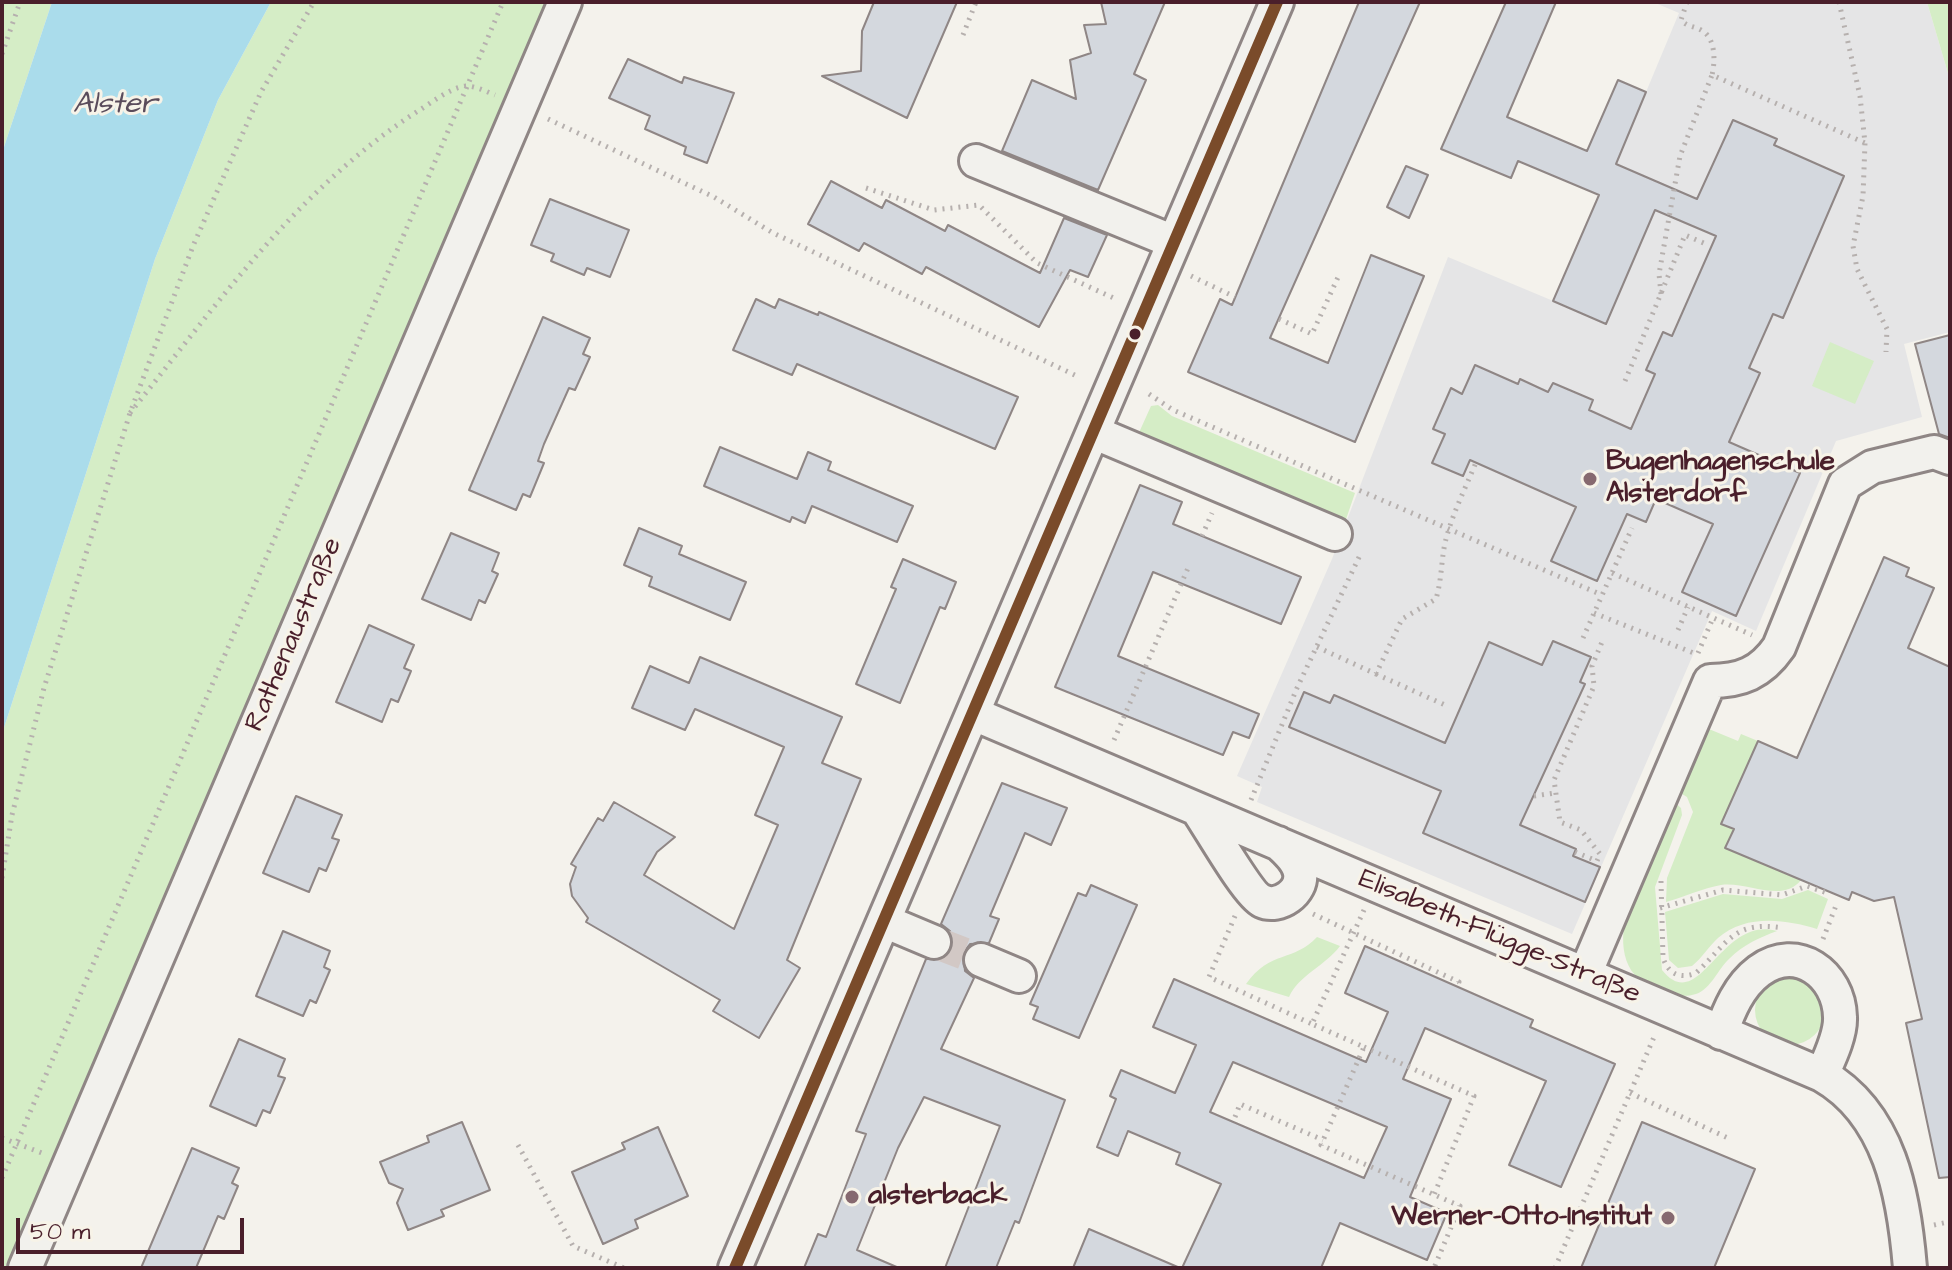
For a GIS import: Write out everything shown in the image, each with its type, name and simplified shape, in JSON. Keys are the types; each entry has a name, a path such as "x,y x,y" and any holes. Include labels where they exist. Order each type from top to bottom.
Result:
{"street":[{"name":"Rathenaustraße","path":"25,1268 513,102 565,2"},
{"path":"735,1268 1277,2"},
{"path":"976,161 1170,252"},
{"path":"1093,432 1349,542"},
{"path":"1585,974 1710,681 1730,681 1751,675 1767,664 1779,647 1845,484 1872,467 1934,452 1950,458"},
{"name":"Elisabeth-Flügge-Straße","path":"974,714 1822,1075 1846,1089 1875,1126 1899,1188 1910,1268"},
{"path":"1197,809 1247,888 1262,901 1278,902 1291,896 1299,884 1300,872 1294,858 1278,843"},
{"path":"884,921 934,942"},
{"path":"1721,1033 1743,986 1760,970 1779,961 1799,960 1815,945 1838,997 1841,1020 1822,1075"},
{"path":"981,960 1019,976"}],"path":[{"path":"2,54 20,2"},
{"path":"2,878 12,815 44,688 130,413 193,246 255,106 314,2"},
{"path":"2,1178 503,2"},
{"path":"963,35 976,2"},
{"path":"1661,294 1659,274 1680,156 1715,65 1711,40 1703,31 1686,26 1681,20 1686,2"},
{"path":"1839,2 1860,96 1865,143 1863,196 1853,246 1857,269 1887,329 1886,352"},
{"path":"1712,75 1865,143"},
{"path":"130,413 220,298 299,208 364,149 404,120 454,89 469,86 513,102 714,197 773,233 1079,377"},
{"path":"866,188 934,210 979,205 1037,263 1145,312"},
{"path":"1625,381 1685,235 1706,244"},
{"path":"1170,252 1235,297"},
{"path":"1279,319 1312,334 1339,275"},
{"path":"1149,394 1173,410 1602,595"},
{"path":"1376,674 1402,619 1436,599 1444,574 1444,547 1449,528 1477,460"},
{"path":"1583,638 1632,528"},
{"path":"1257,785 1317,647 1349,542"},
{"path":"1102,768 1188,568"},
{"path":"1612,573 1779,647"},
{"path":"1678,630 1688,607"},
{"path":"1594,613 1697,654"},
{"path":"1693,663 1713,618"},
{"path":"1600,854 1581,830 1560,822 1554,780 1594,686 1592,666 1602,642"},
{"path":"1317,647 1445,705"},
{"path":"1534,796 1555,793"},
{"path":"1575,852 1597,861"},
{"path":"1664,869 1660,908 1663,958 1669,970 1682,976 1696,973 1726,939 1741,930 1763,926 1794,930"},
{"path":"1312,1024 1375,885"},
{"path":"1660,908 1723,890 1782,895 1807,886 1830,894"},
{"path":"1247,888 1209,977 1474,1096 1434,1195"},
{"path":"1291,896 1311,913 1352,934 1459,982 1457,987"},
{"path":"1815,945 1837,903"},
{"path":"1555,1268 1665,1010"},
{"path":"1364,1047 1321,1145 1460,1206 1434,1268"},
{"path":"1630,1093 1728,1138"},
{"path":"1235,1117 1240,1104 1323,1140"},
{"path":"2,1138 11,1141"},
{"path":"518,1145 573,1246 624,1268"}],"shaded area":[{"name":"Bugenhagenschule Alsterdorf","path":"1653,2 1927,2 1950,80 1950,332 1904,344 1922,417 1836,441 1756,631 1712,611 1572,934 1257,802 1262,787 1237,776 1332,559 1448,257 1606,323 1666,186 1616,164 1679,13"}],"green space":[{"path":"2,2 52,2 2,153"},
{"path":"271,2 546,2 5,1268 2,1268 2,734 155,259 218,100"},
{"path":"1927,2 1950,2 1950,80"},
{"path":"1830,342 1874,361 1855,404 1812,386"},
{"path":"1158,405 1172,416 1355,493 1343,528 1137,437 1151,406"},
{"path":"1704,727 1738,741 1741,734 1758,741 1730,803 1743,809 1726,848 1801,880 1793,887 1774,891 1721,885 1666,902 1667,878 1693,812 1687,797 1677,791"},
{"path":"1673,801 1681,808 1682,815 1655,887 1662,970 1676,981 1688,981 1700,974 1740,937 1757,930 1777,931 1735,954 1701,991 1684,996 1649,986 1631,970 1624,949 1624,925 1631,898"},
{"path":"1808,890 1828,899 1817,929 1779,921 1753,922 1729,930 1692,966 1678,968 1669,960 1665,912 1723,894 1782,899"},
{"path":"1317,937 1340,946 1293,989 1289,997 1246,984 1264,966 1300,950"},
{"path":"1797,975 1819,990 1825,1010 1823,1024 1815,1035 1804,1043 1783,1045 1765,1035 1757,1024 1755,1003 1765,985 1776,977"}],"water":[{"name":"Alster","path":"52,2 271,2 218,100 155,259 2,734 2,153"}],"building":[{"path":"874,2 957,2 907,118 822,76 861,71 862,31"},
{"path":"1101,2 1165,2 1134,74 1146,80 1098,190 1002,151 1032,80 1076,99 1070,60 1091,53 1084,25 1106,24"},
{"path":"1359,2 1420,2 1270,338 1328,363 1371,255 1424,276 1355,442 1188,372 1220,299 1232,305"},
{"path":"1506,2 1556,2 1507,117 1587,151 1618,80 1646,92 1616,164 1697,199 1733,120 1777,139 1774,145 1844,176 1783,318 1773,314 1749,368 1760,373 1729,442 1800,473 1736,616 1682,592 1713,524 1656,499 1646,522 1627,514 1597,581 1551,561 1576,507 1470,460 1463,476 1432,463 1445,434 1433,429 1451,388 1462,394 1475,365 1518,384 1520,379 1548,392 1553,383 1593,400 1589,410 1631,429 1655,374 1646,370 1663,332 1672,336 1716,236 1655,210 1606,324 1553,301 1599,195 1518,161 1511,178 1441,149"},
{"path":"628,59 682,83 684,77 734,93 707,163 684,154 686,147 645,129 650,116 609,98"},
{"path":"1406,166 1428,175 1409,218 1387,207"},
{"path":"831,181 882,208 886,200 945,231 948,225 1040,273 1064,218 1107,235 1088,277 1070,270 1039,327 926,267 922,274 864,243 859,251 808,224"},
{"path":"550,199 629,230 610,277 587,268 584,275 551,261 554,254 531,245"},
{"path":"756,299 775,308 779,299 818,315 819,312 1018,397 995,449 797,364 792,375 733,350"},
{"path":"543,317 590,338 583,354 590,357 575,390 569,388 544,444 538,461 544,463 530,497 523,494 516,510 469,490"},
{"path":"1950,335 1950,438 1939,434 1915,344"},
{"path":"720,447 797,479 808,452 831,462 828,470 913,506 897,542 812,506 805,523 792,517 790,522 704,486"},
{"path":"1140,485 1182,502 1173,524 1301,577 1281,624 1153,572 1118,656 1259,714 1249,738 1233,732 1223,755 1055,687"},
{"path":"639,528 682,546 679,554 746,582 730,620 649,586 652,577 624,565"},
{"path":"451,533 499,553 492,571 498,574 485,603 479,600 471,620 422,599"},
{"path":"1884,557 1909,568 1906,576 1934,588 1908,648 1950,667 1950,1177 1939,1178 1906,1023 1922,1019 1894,897 1874,901 1852,892 1849,900 1725,848 1734,829 1721,824 1758,741 1797,758"},
{"path":"903,559 956,582 945,609 940,607 900,703 856,684 896,589 891,587"},
{"path":"369,625 414,645 404,668 411,671 398,702 391,699 382,722 336,702"},
{"path":"1553,641 1591,657 1580,682 1585,684 1520,825 1576,849 1573,856 1600,867 1585,902 1423,833 1441,791 1289,727 1304,692 1330,703 1334,695 1445,743 1489,642 1542,665"},
{"path":"700,657 842,717 822,763 861,779 787,960 800,968 759,1038 713,1011 720,1000 586,922 588,918 572,896 570,884 576,867 571,864 598,818 603,821 614,802 675,837 657,852 644,875 734,929 778,825 755,815 784,747 695,709 685,730 632,708 650,666 689,683"},
{"path":"1002,783 1067,808 1051,845 1025,833 990,916 999,919 989,943 970,944 963,953 965,971 974,978 941,1049 1065,1100 1019,1223 1015,1221 996,1268 945,1268 1000,1126 924,1097 898,1148 857,1250 899,1268 804,1268 818,1234 826,1237 866,1134 856,1131 926,959 945,958 952,949 950,931 941,924"},
{"path":"296,796 342,815 332,838 339,840 326,871 319,868 309,892 263,873"},
{"path":"1091,885 1137,905 1079,1038 1033,1019 1038,1007 1030,1004 1078,893 1086,896"},
{"path":"283,931 330,951 324,967 330,970 316,1003 310,1000 303,1016 256,996"},
{"path":"1365,946 1533,1020 1530,1027 1615,1064 1561,1187 1509,1165 1546,1081 1425,1028 1403,1079 1451,1099 1410,1197 1447,1213 1427,1260 1340,1223 1321,1268 1182,1268 1221,1184 1176,1164 1180,1153 1128,1131 1118,1156 1097,1147 1116,1099 1110,1096 1121,1070 1175,1093 1196,1045 1153,1027 1174,979 1366,1062 1388,1012 1345,993","holes":["1233,1062 1387,1127 1364,1178 1210,1112"]},
{"path":"239,1039 285,1059 278,1076 285,1078 270,1113 263,1110 256,1126 210,1106"},
{"path":"462,1122 490,1190 441,1210 444,1216 408,1230 397,1203 403,1189 389,1183 380,1162 429,1142 427,1136"},
{"name":"Werner-Otto-Institut","path":"1642,1122 1755,1169 1714,1268 1581,1268"},
{"path":"658,1127 688,1196 635,1220 638,1228 603,1244 572,1172 625,1149 622,1143"},
{"path":"192,1148 239,1168 232,1183 238,1186 224,1219 218,1216 196,1268 141,1268"},
{"path":"1089,1229 1180,1268 1073,1268"}],"tunnel":[{"path":"934,942 981,960"}],"transit line":[{"path":"735,1268 1277,2"}],"place":[{"name":"Bugenhagenschule Alsterdorf","path":"1590,479"},
{"name":"alsterback","path":"852,1197"},
{"name":"Werner-Otto-Institut","path":"1668,1218"}]}
